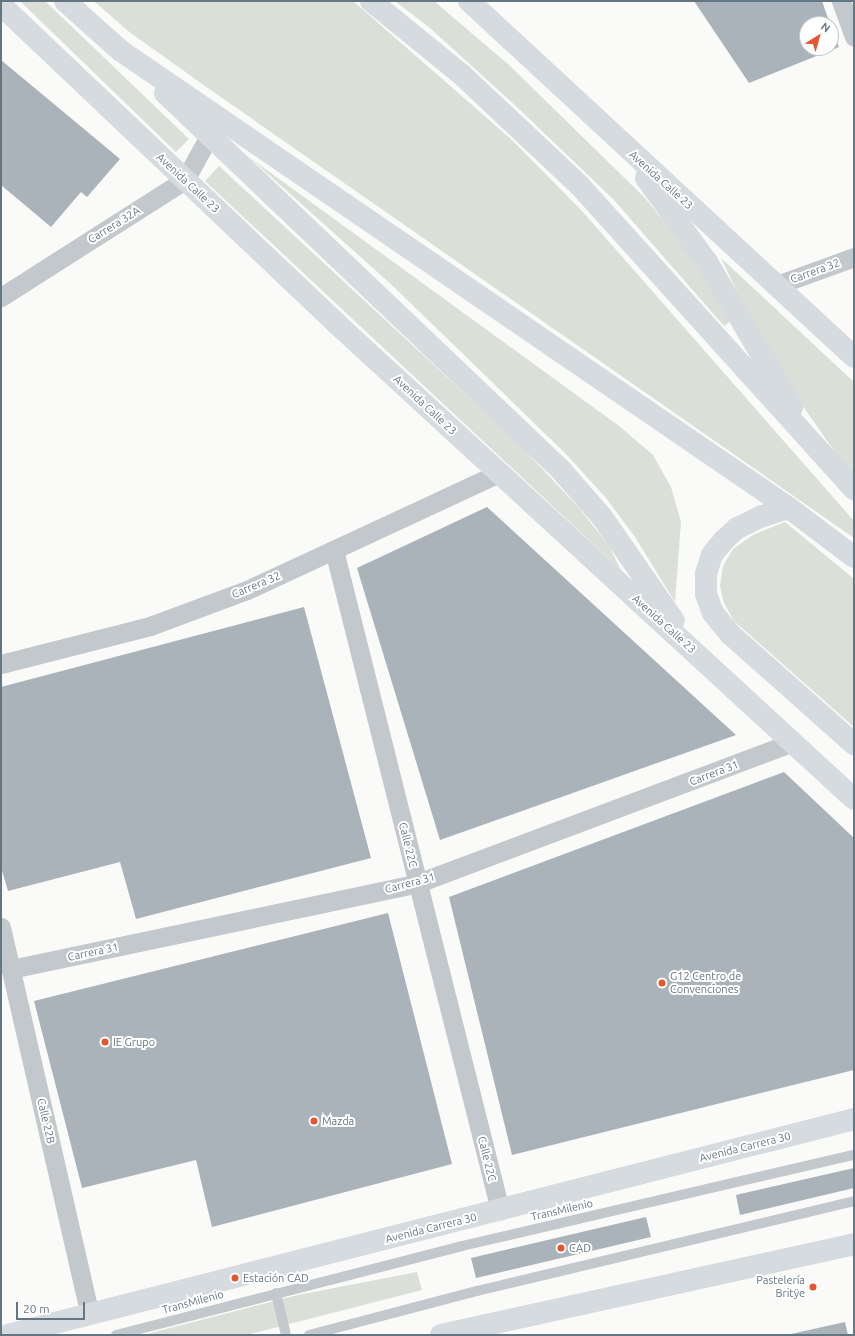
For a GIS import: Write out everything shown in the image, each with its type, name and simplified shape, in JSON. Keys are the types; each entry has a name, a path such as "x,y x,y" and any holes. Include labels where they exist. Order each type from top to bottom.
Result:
{"highway":[{"path":"65,1 121,51 562,470 602,517 696,653"},
{"path":"371,1 462,76 580,186 854,489"},
{"name":"Avenida Calle 23","path":"475,2 618,141 777,285 854,358"},
{"name":"Avenida Calle 23","path":"1,5 185,180 499,473 854,799"},
{"path":"121,51 789,508 854,557"},
{"path":"618,141 707,262 816,447"},
{"path":"789,508 762,516 737,528 724,540 710,562 706,574 706,594 713,613 730,634 854,744"},
{"name":"Avenida Carrera 30","path":"8,1335 854,1119"},
{"path":"441,1335 854,1244"}],"street":[{"path":"841,1 854,37"},
{"name":"Carrera 32A","path":"1,297 185,180 209,136"},
{"name":"Carrera 32","path":"777,285 854,257"},
{"name":"Carrera 32","path":"1,664 150,626 247,590 499,473"},
{"name":"Calle 22C","path":"334,550 500,1210"},
{"name":"Carrera 31","path":"11,969 418,883 793,742"},
{"name":"Calle 22B","path":"1,927 90,1315"}],"lane":[{"name":"TransMilenio","path":"116,1335 462,1246 854,1155"},
{"path":"309,1335 477,1291 854,1201"},
{"path":"276,1293 286,1335"}],"shaded area":[{"path":"20,1 45,1 189,139 176,152"},
{"path":"94,1 353,1 512,140 582,211 854,521 854,538 205,86 128,31"},
{"path":"395,1 434,1 509,65 645,198 687,250 731,321 724,326 614,200 518,108 430,28"},
{"path":"249,157 619,426 653,455 671,487 681,522 675,602 635,537 606,498 565,453 393,286"},
{"path":"219,166 518,443 579,508 609,546 621,570 205,181"},
{"path":"721,258 854,382 854,474 839,458 798,399 743,304"},
{"path":"785,522 854,579 854,727 734,621 724,603 720,586 723,566 733,549 753,535"},
{"path":"417,1272 422,1290 246,1335 143,1335 298,1295"}],"building":[{"path":"694,1 822,1 827,16 799,16 799,56 816,56 749,83"},
{"path":"1,60 120,159 87,197 81,192 51,227 1,185"},
{"path":"487,507 736,735 440,840 357,568"},
{"path":"304,607 371,858 136,919 120,862 8,891 1,867 1,687"},
{"name":"G12 Centro de Convenciones","path":"784,772 854,838 854,1070 512,1155 449,897"},
{"path":"388,913 452,1164 212,1227 196,1160 82,1188 34,1001"},
{"path":"854,1168 854,1188 740,1215 736,1195"},
{"name":"CAD","path":"646,1217 651,1237 476,1278 471,1258"},
{"path":"845,1322 848,1335 791,1334"}],"place":[{"name":"G12 Centro de Convenciones","path":"662,983"},
{"name":"IE Grupo","path":"105,1042"},
{"name":"Mazda","path":"314,1121"},
{"name":"CAD","path":"561,1248"},
{"name":"Estación CAD","path":"235,1278"},
{"name":"Pastelería Britÿe","path":"813,1287"}]}
